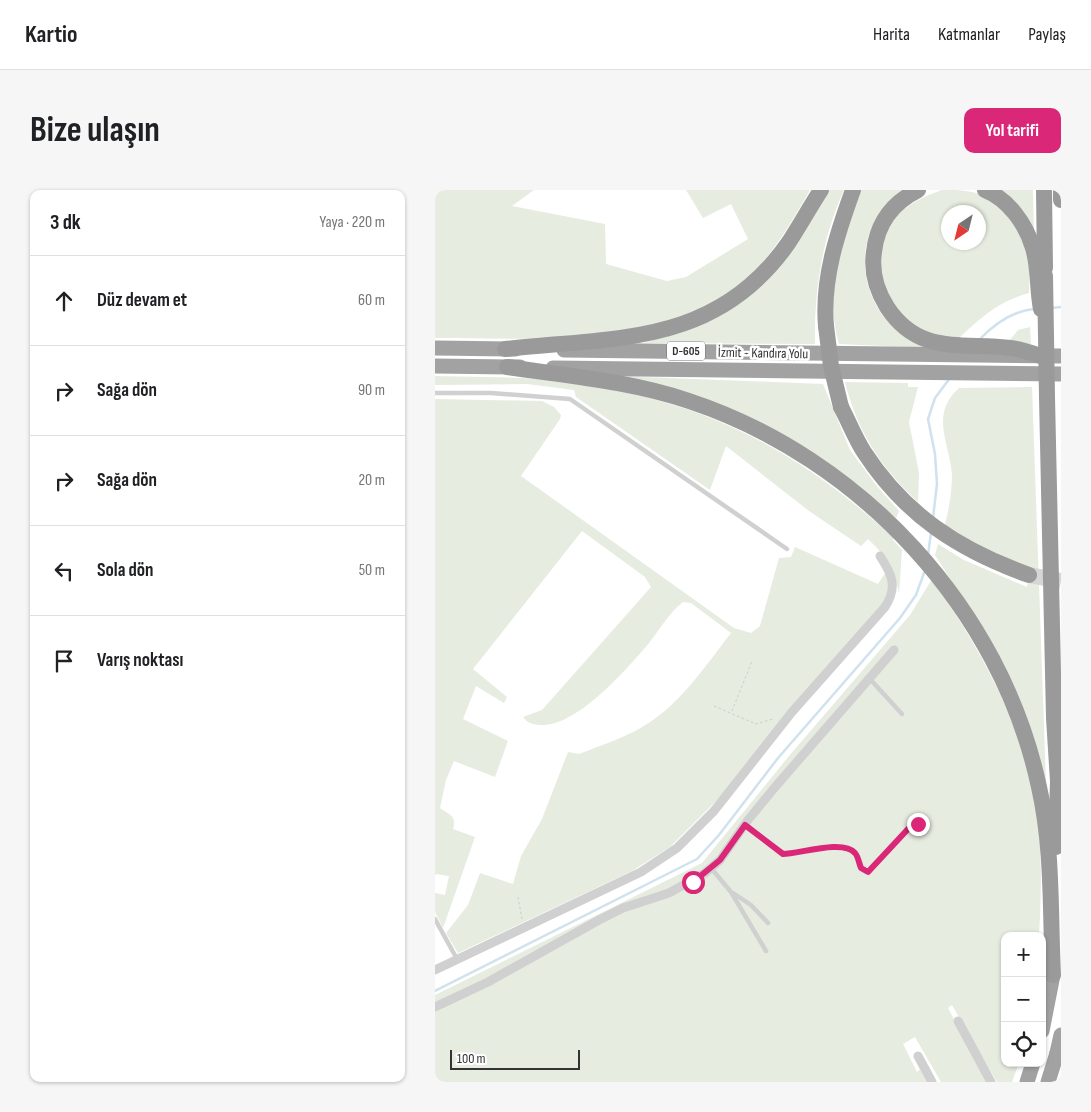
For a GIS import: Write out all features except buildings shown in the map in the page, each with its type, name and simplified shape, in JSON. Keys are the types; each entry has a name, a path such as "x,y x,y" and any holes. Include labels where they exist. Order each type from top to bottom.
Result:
{"highway":[{"path":"505,349 574,342 610,341 642,336 666,331 711,312 749,286 770,265 789,242 821,190"},
{"path":"853,190 833,253 826,291 826,326 831,366 841,407 863,450 897,494 915,512 958,544 998,564 1029,575"},
{"path":"917,190 903,198 884,218 876,237 874,276 880,296 896,320 942,350 1061,356"},
{"path":"985,190 1008,206 1024,224 1034,249 1041,277"},
{"path":"1044,190 1041,277 1046,337 1054,718 1058,781 1053,975 1044,1022"},
{"path":"1061,190 1061,200"},
{"name":"İzmit - Kandıra Yolu","path":"435,348 942,350"},
{"name":"İzmit - Kandıra Yolu","path":"435,366 1061,374"},
{"path":"507,367 622,383 689,401 744,422 820,467 852,490 896,528 950,591 994,663 1013,700 1037,777 1046,831 1053,975"},
{"path":"1048,1082 1061,1035"},
{"path":"1027,1082 1032,1067"}],"street":[{"path":"435,970 641,872 677,848 715,811 782,726 889,600 894,586 893,579 880,556"},
{"path":"435,1008 489,982 623,908 669,894 693,882 711,868 720,860 745,825 894,650"},
{"path":"958,1021 991,1082"},
{"path":"918,1056 932,1082"}],"lane":[{"path":"435,393 491,393 570,399 787,549"},
{"path":"869,678 902,714"},
{"path":"711,868 731,892 766,951"},
{"path":"731,892 751,905 768,923"},
{"path":"435,919 457,958"}],"path":[{"path":"732,712 752,661"},
{"path":"714,706 732,712 756,724 772,719 782,726"},
{"path":"745,825 783,854 813,849 849,849 856,854 861,868 868,872 908,829 918,824 927,824"},
{"path":"517,897 522,927"}],"shaded area":[{"path":"435,190 534,190 512,206 605,224 606,264 667,281 686,277 748,239 731,204 703,218 686,190 810,190 788,227 763,262 743,282 711,304 675,319 636,330 596,336 513,339 435,338"},
{"path":"828,190 844,190 830,227 821,266 816,305 815,344 644,343 699,326 726,312"},
{"path":"861,190 902,190 889,202 871,230 866,245 866,278 879,310 889,322 901,332 928,348 839,344 833,306 834,286 841,246"},
{"path":"942,190 971,192 994,201 1014,221 1024,238 1030,264 1029,293 998,306 981,318 956,341 917,329 897,309 887,292 880,256 882,241 888,228 897,216 924,197"},
{"path":"1000,190 1033,190 1034,233"},
{"path":"1030,327 1031,344 1013,344 1009,341 1018,330"},
{"path":"435,376 534,379 600,385 675,405 743,432 775,449 835,489 893,537 893,540 902,550 899,594 889,564 868,539 861,546 809,511 726,446 710,490 576,397 574,390 527,384 435,385"},
{"path":"619,376 823,384 850,450 876,485 899,511 896,518 824,462"},
{"path":"845,382 908,383 908,387 918,387 909,422 919,473 918,502 893,476 872,448 856,417"},
{"path":"1032,387 1046,783 984,632 935,555 938,544 964,560 1027,587 1030,569 978,548 945,525 952,475 943,430 943,419 945,408 950,398 959,388"},
{"path":"435,399 542,401 554,407 561,415 560,419 521,476 734,628 751,633 760,626 779,558 791,557 795,547 878,584 886,572 888,581 887,594 881,607 722,795 670,847 632,871 458,953 446,933 468,905 480,873 513,884 521,856 542,819 568,752 579,754 614,740 639,729 660,715 693,682 731,633 691,603 683,602 669,616 628,667 586,706 557,723 540,725 527,721 523,717 542,710 651,587 645,577 582,531 473,669 507,697 504,703 476,686 463,719 508,741 495,777 454,761 446,780 440,808 453,818 453,829 475,837 443,928 435,912 435,893 445,895 449,876 436,874 435,876"},
{"path":"932,579 962,624 1001,696 1021,746 1034,792 1039,833 1041,875 1039,932 1001,932 1001,1067 1018,1067 1012,1082 997,1082 952,1005 948,1008 987,1082 941,1082 915,1037 903,1044 917,1072 920,1069 927,1082 435,1082 435,995 702,863 789,756 910,615"}],"waterway":[{"path":"1052,308 1061,307"},
{"path":"979,340 1011,315 1034,309"},
{"path":"933,518 937,484 935,454 928,419 935,398 950,378"},
{"path":"928,555 931,533"},
{"path":"435,991 697,859 719,835 778,758 900,618 916,595 924,573"}],"tunnel":[{"path":"1029,575 1061,581"}],"route":[{"path":"693,882 720,860 745,825 783,854 813,849 849,849 856,854 861,868 868,872 908,829 918,824"}]}
